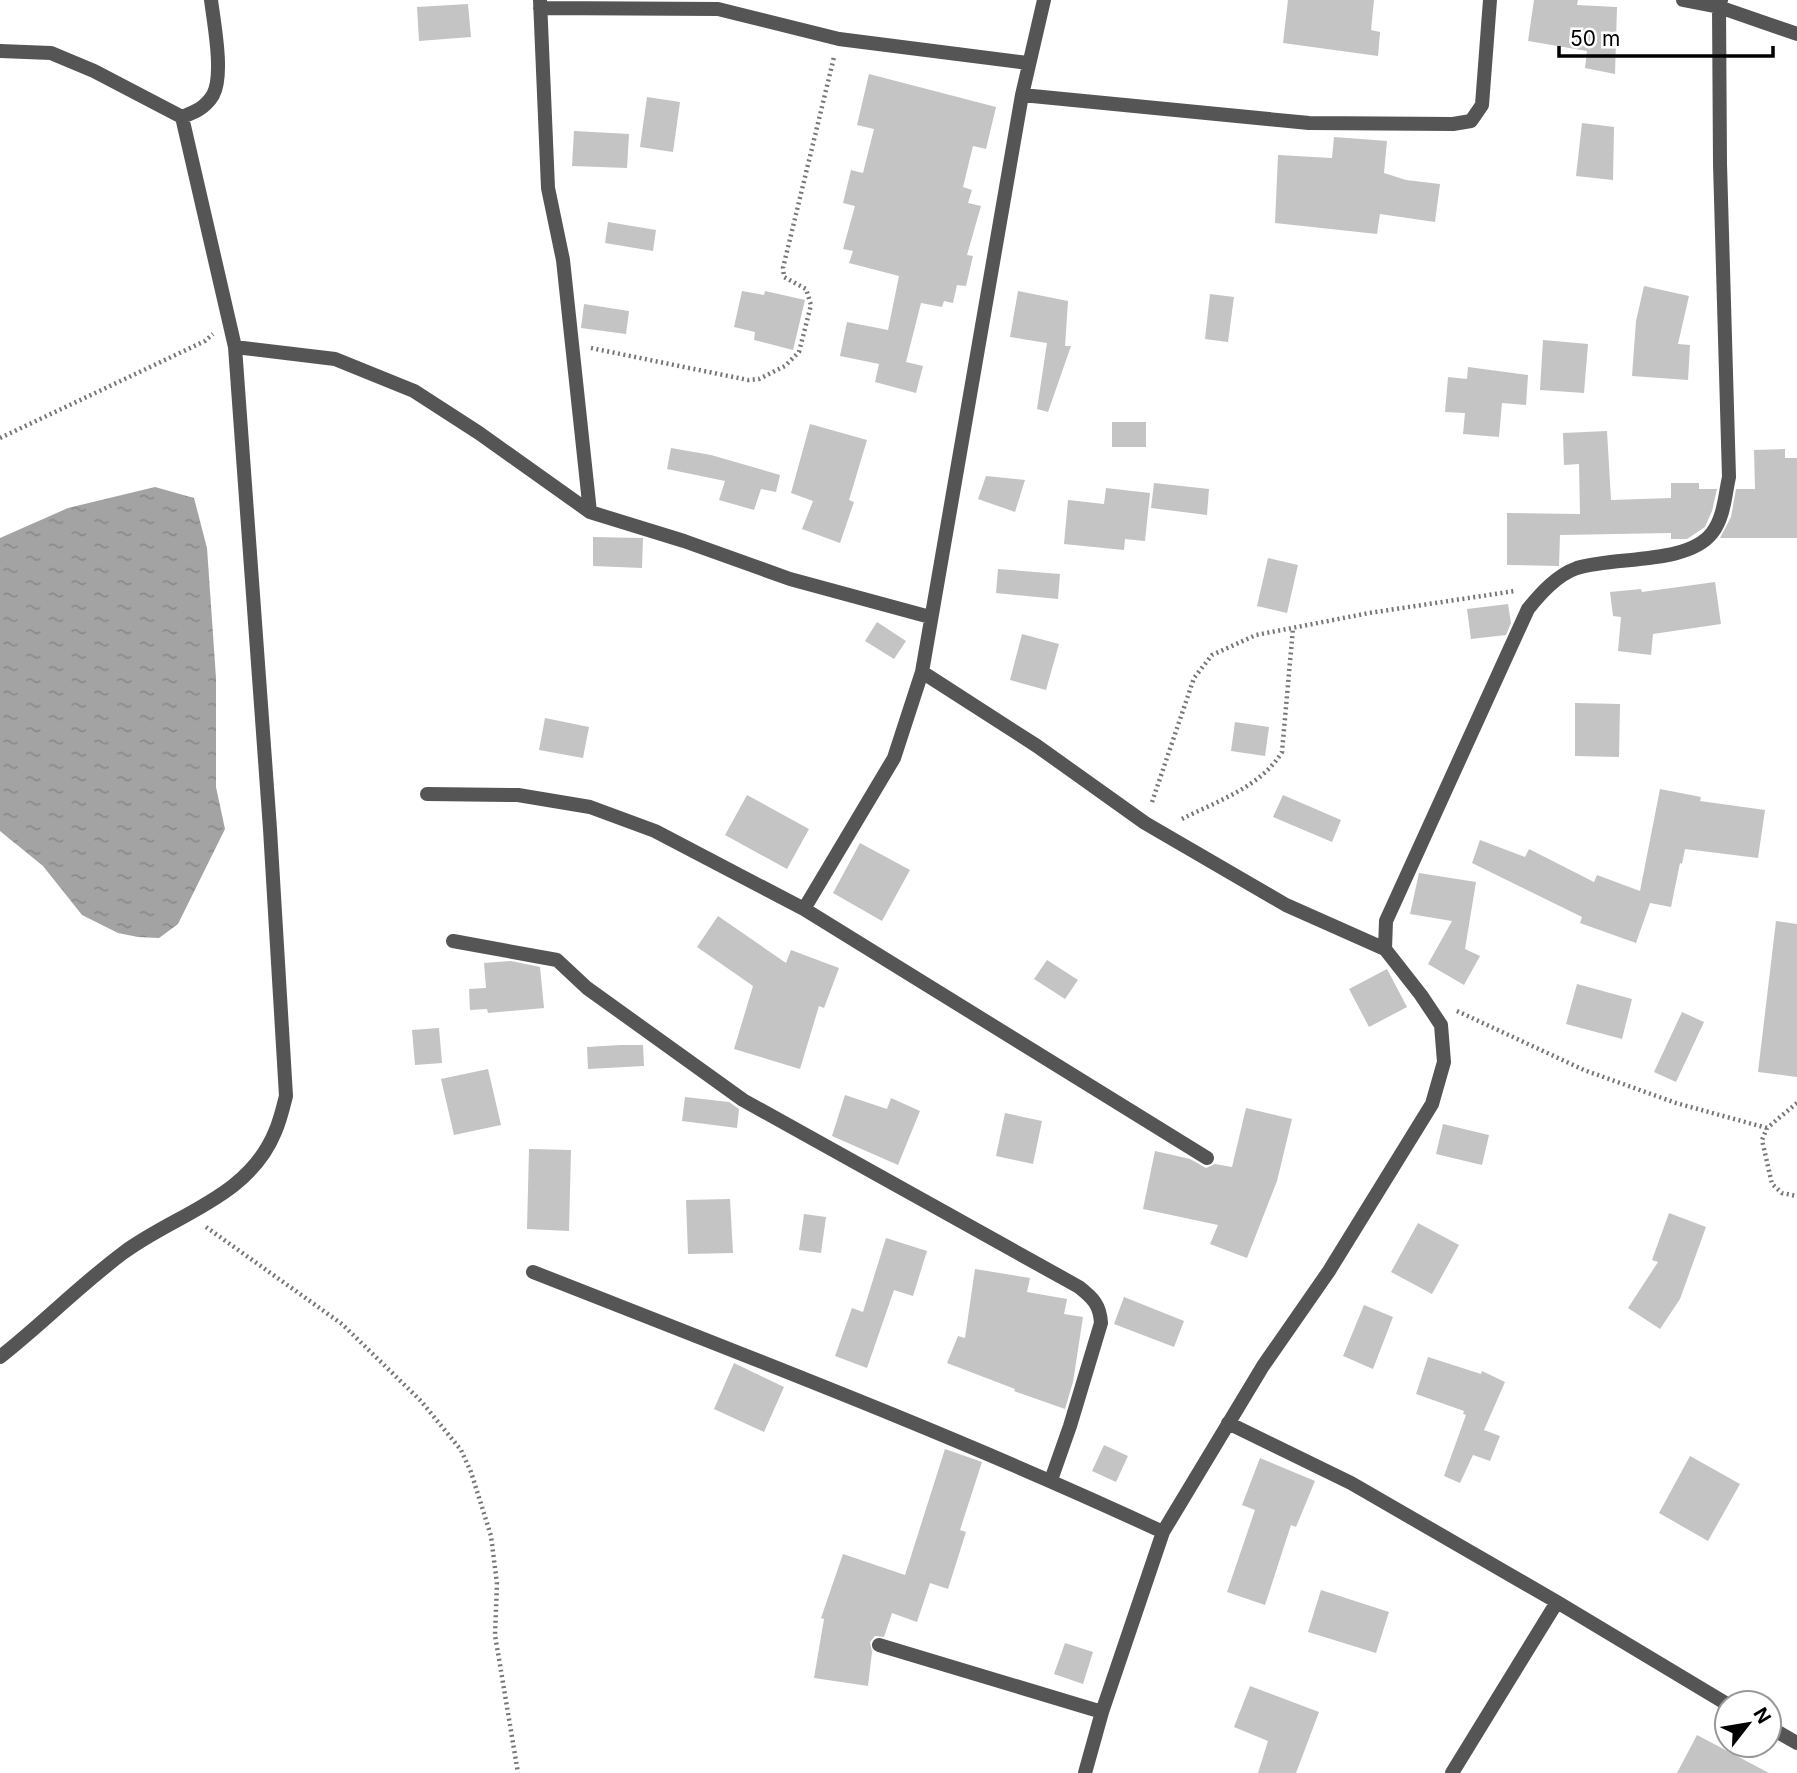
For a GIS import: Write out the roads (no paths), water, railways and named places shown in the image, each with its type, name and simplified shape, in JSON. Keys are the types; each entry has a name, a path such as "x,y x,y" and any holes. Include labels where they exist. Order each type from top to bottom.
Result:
{"street":[{"path":"0,51 51,53 94,71 182,117 200,110 214,94 218,74 211,0"},
{"path":"804,909 894,758 922,673 1028,63 1044,0"},
{"path":"1023,95 1309,123 1453,124 1471,121 1482,105 1490,0"},
{"path":"1683,0 1720,4 1797,34"},
{"path":"590,512 564,260 548,188 540,4 719,4 839,39 1028,63"},
{"path":"1385,948 1386,921 1391,908 1528,609 1547,586 1575,569 1680,552 1696,546 1714,531 1724,508 1728,477 1720,191 1720,4"},
{"path":"0,1357 125,1251 232,1190 258,1163 275,1133 286,1096 270,829 235,347 182,117"},
{"path":"235,347 335,359 414,391 479,433 590,512 684,541 790,579 930,617"},
{"path":"922,673 1037,746 1145,823 1286,905 1385,948 1441,1025 1444,1062 1432,1104 1329,1271 1263,1366 1163,1532 1102,1712 1085,1773"},
{"path":"427,794 518,795 590,807 655,831 804,909 1207,1158"},
{"path":"453,941 557,960 587,988 743,1100 1079,1287 1094,1298 1100,1309 1101,1322 1051,1480"},
{"path":"533,1272 880,1409 1051,1480 1163,1532"},
{"path":"1228,1423 1351,1483 1713,1696"},
{"path":"1452,1773 1557,1602"},
{"path":"879,1645 1102,1712"}],"water":[{"path":"155,487 194,498 207,548 216,678 216,787 225,829 178,924 159,938 118,933 82,915 43,866 0,831 0,538 68,508"}]}
